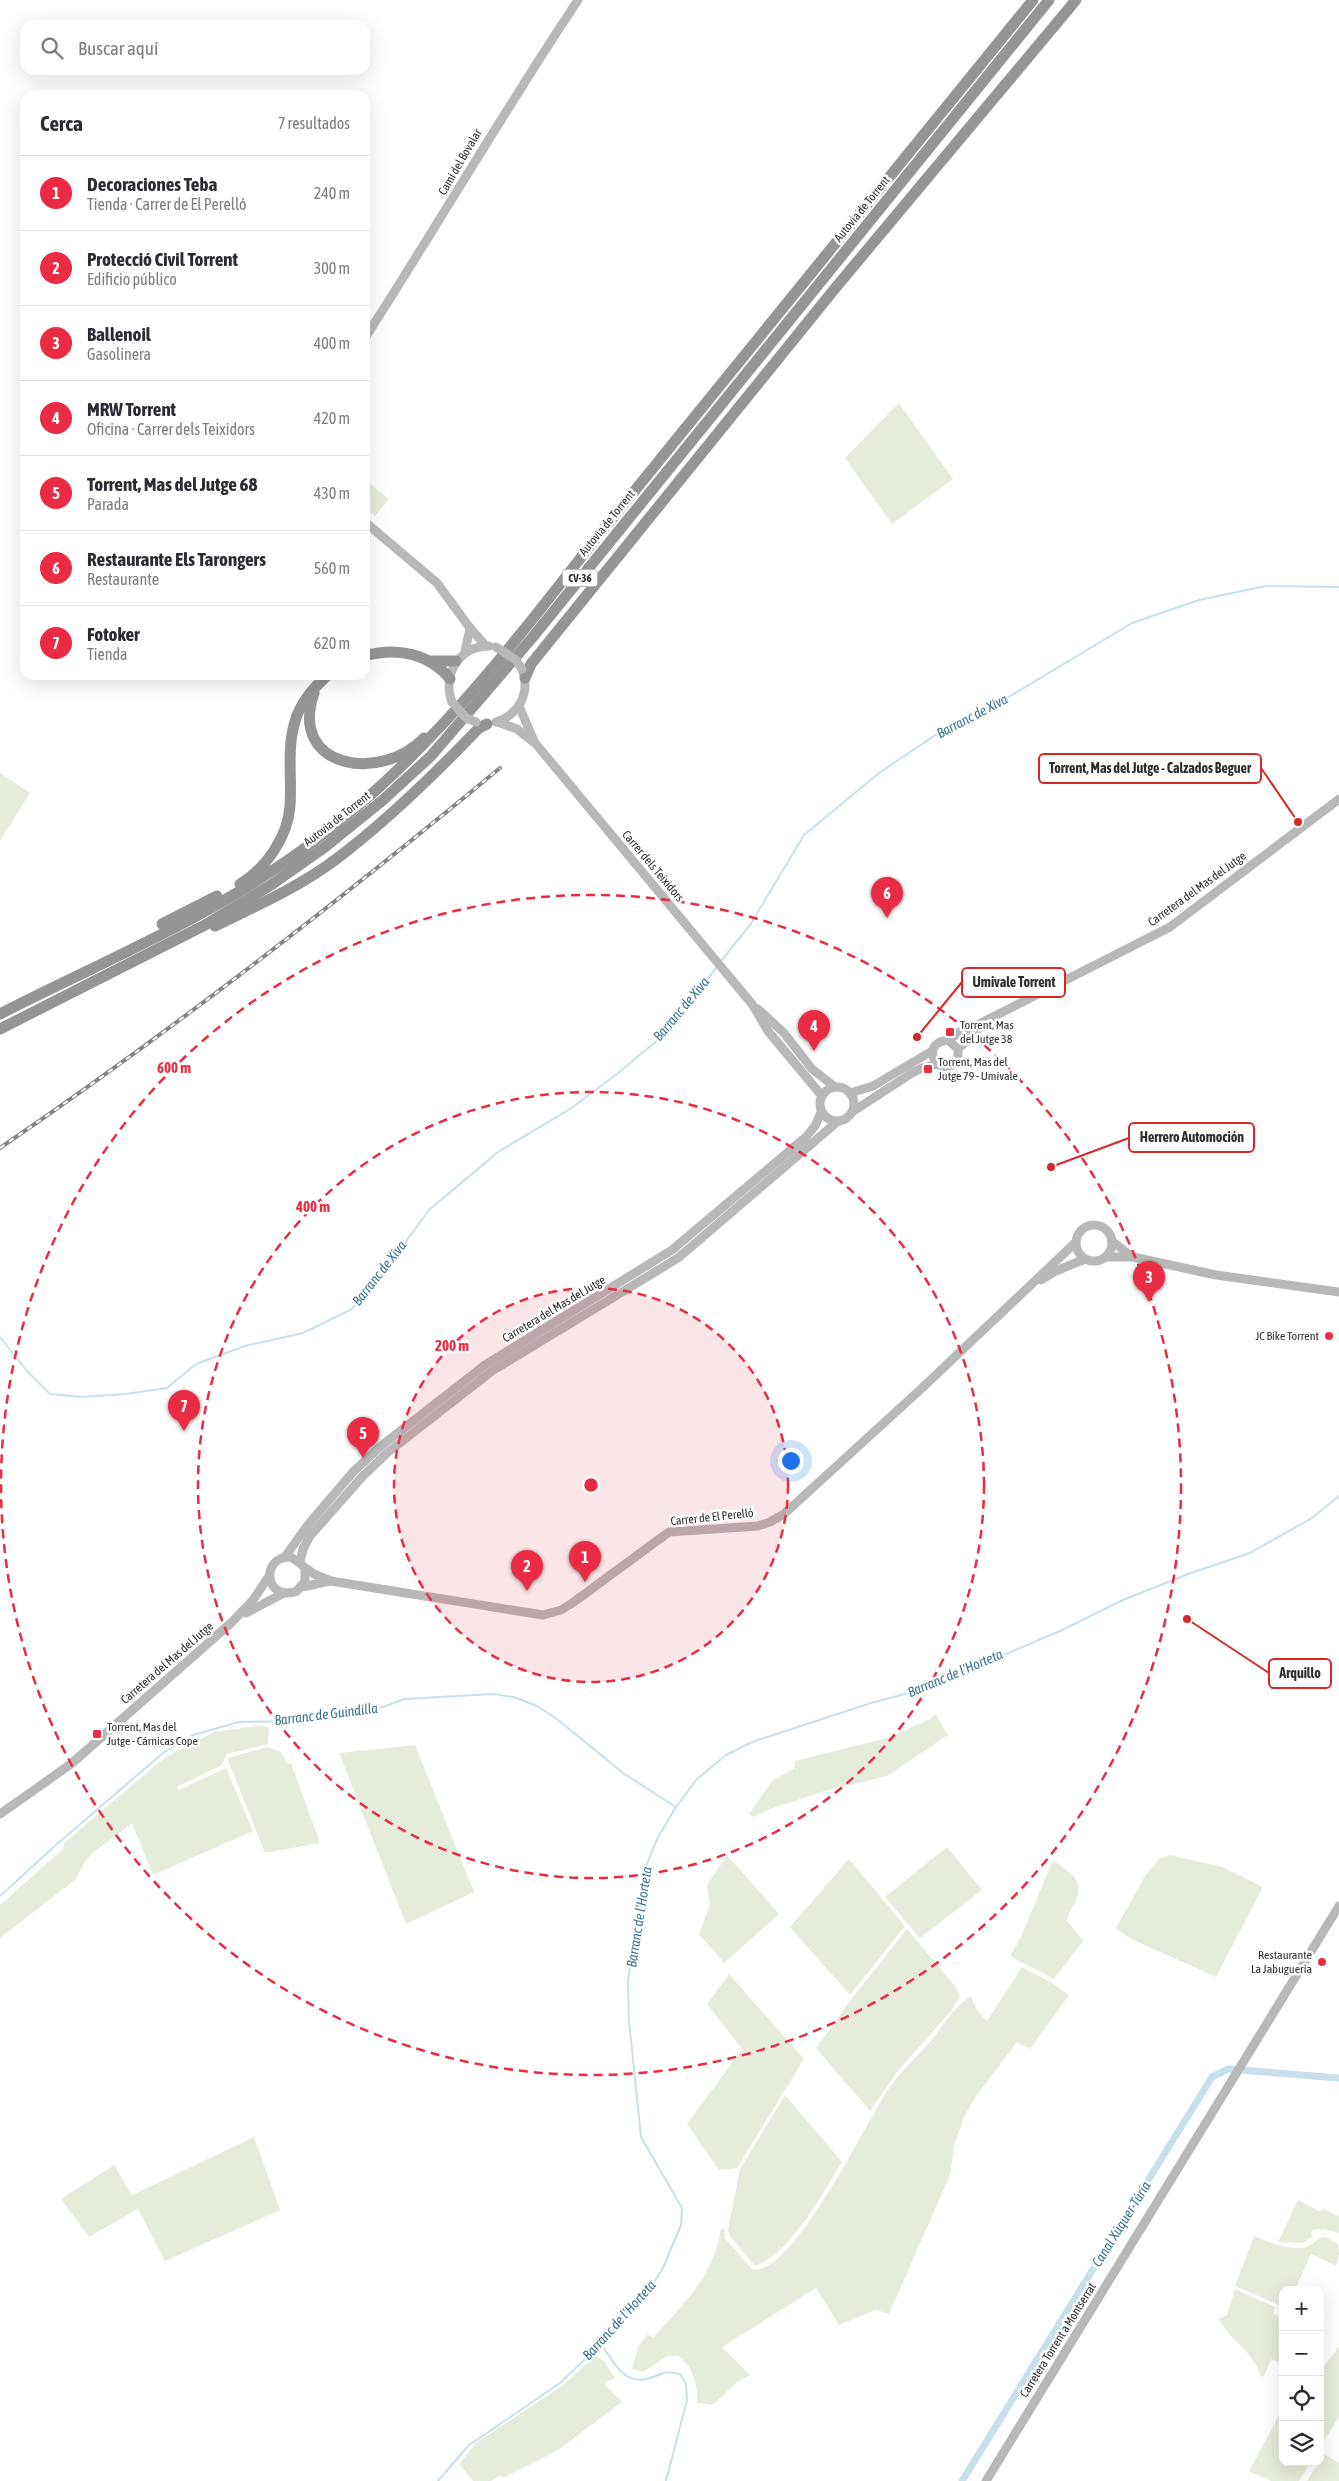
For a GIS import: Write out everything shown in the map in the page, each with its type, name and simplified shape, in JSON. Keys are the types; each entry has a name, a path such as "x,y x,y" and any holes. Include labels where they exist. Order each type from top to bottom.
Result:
{"highway":[{"name":"Autovia de Torrent","path":"0,1014 200,915 265,876 318,838 377,790 424,747 466,701 523,632 593,542 1033,0"},
{"path":"523,674 831,293 1076,0"},
{"name":"Autovia de Torrent","path":"0,1030 205,925 271,885 325,847 376,806 430,756 532,638 1049,1"},
{"path":"316,687 310,706 309,725 315,741 329,756 347,763 368,764 393,758 420,742 462,697 593,542"},
{"path":"370,655 379,652 401,652 432,661 456,661"},
{"path":"432,661 450,679"},
{"path":"0,1008 243,883 265,862 282,836 290,808 290,750 294,726 303,703 323,680"},
{"path":"0,1030 279,895 334,861 395,812 479,728 487,723"}],"street":[{"name":"Camí del Bovalar","path":"370,330 445,213 470,166 578,0"},
{"path":"370,526 437,583 470,628 486,646"},
{"path":"466,652 470,628"},
{"path":"486,646 496,647 516,660 523,674 525,689 519,706 510,716 487,723 458,711 452,702 449,692 450,679 456,661 466,652 486,646"},
{"name":"Carrer dels Teixidors","path":"519,706 536,744"},
{"name":"Carrer dels Teixidors","path":"487,723 517,729 536,744 728,974 752,1004 768,1031 822,1096"},
{"name":"Carretera del Mas del Jutge","path":"948,1040 972,1025 979,1024 1170,927 1339,800"},
{"name":"Carrer dels Teixidors","path":"752,1004 784,1033 812,1069 835,1087"},
{"name":"Carretera del Mas del Jutge","path":"958,1049 976,1031 979,1024"},
{"path":"850,1093 874,1086 932,1051 939,1043 948,1040 958,1049 958,1058 953,1065 945,1067 938,1064 933,1057 932,1051"},
{"path":"852,1112 854,1106 850,1093 843,1088 835,1087 827,1090 822,1096 821,1112 828,1119 837,1122 846,1119 852,1112 912,1073 927,1066 938,1064"},
{"name":"Carretera del Mas del Jutge","path":"286,1557 306,1526 354,1471 380,1446 485,1365 672,1250 806,1137 815,1126 821,1112"},
{"name":"Carretera del Mas del Jutge","path":"303,1565 303,1549 310,1536 362,1477 387,1453 492,1372 678,1258 837,1122"},
{"path":"1132,1257 1112,1241 1104,1228 1091,1225 1080,1231 1075,1243 1078,1252 1085,1260 1095,1261 1106,1257 1132,1257 1216,1275 1339,1292"},
{"path":"1106,1257 1112,1247 1112,1241"},
{"name":"Carrer de El Perelló","path":"331,1581 543,1615 561,1610 571,1604 669,1532 758,1526 770,1522 784,1514 847,1457 1075,1243"},
{"name":"Carrer de El Perelló","path":"1032,1285 1056,1271 1085,1260"},
{"path":"286,1557 331,1581 302,1586 291,1594 284,1593 274,1587 269,1576 274,1564 286,1557"},
{"path":"302,1586 306,1574 303,1565"},
{"name":"Carretera del Mas del Jutge","path":"0,1814 71,1764 231,1623 254,1600 269,1576"},
{"name":"Carretera del Mas del Jutge","path":"231,1623 258,1605 284,1593"},
{"name":"Carretera Torrent a Montserrat","path":"986,2481 1339,1906"}],"green space":[{"path":"899,403 953,479 892,524 845,458"},
{"path":"370,484 389,499 375,516 370,512"},
{"path":"0,773 30,793 0,841"},
{"path":"935,1714 948,1735 887,1776 825,1791 770,1809 753,1817 749,1814 773,1780 794,1769 795,1761 891,1737 930,1719"},
{"path":"256,1726 269,1727 268,1744 227,1754 222,1765 177,1787 179,1790 226,1768 253,1831 153,1875 132,1823 85,1861 75,1880 0,1938 0,1905 63,1849 64,1843 164,1758 214,1732"},
{"path":"415,1745 474,1892 406,1924 339,1753"},
{"path":"268,1747 281,1752 288,1764 291,1763 320,1843 265,1853 227,1758"},
{"path":"947,1847 982,1890 920,1938 885,1897"},
{"path":"727,1855 779,1914 724,1963 699,1934 710,1904 707,1885"},
{"path":"1170,1855 1222,1867 1263,1887 1216,1977 1129,1938 1116,1928 1145,1876 1160,1858"},
{"path":"849,1859 905,1926 850,1995 790,1927"},
{"path":"1053,1860 1070,1873 1079,1888 1067,1921 1083,1941 1054,1979 1010,1956 1021,1937"},
{"path":"907,1929 955,1986 960,1997 951,2011 897,2072 870,2111 816,2048 853,1997"},
{"path":"1022,1967 1054,1984 1069,1995 1030,2049 1017,2042 976,2096 964,2117 954,2146 950,2175 889,2314 876,2310 839,2325 816,2288 722,2347 750,2375 737,2382 713,2405 697,2403 694,2376 678,2356 667,2356 643,2372 632,2369 638,2347 647,2335 654,2337 696,2288 712,2261 721,2229 725,2230 724,2237 752,2269 768,2265 787,2250 827,2195 887,2091 897,2078 930,2042 953,2011 970,1996 978,2011 987,2021"},
{"path":"729,1974 804,2059 737,2168 719,2170 687,2124 742,2049 707,2004"},
{"path":"785,2095 842,2162 793,2236 781,2249 755,2266 730,2236 728,2230 740,2169"},
{"path":"254,2137 280,2210 165,2261 138,2209 89,2237 61,2199 114,2165 132,2195"},
{"path":"1298,2200 1321,2212 1323,2209 1339,2216 1339,2233 1323,2229 1313,2230 1311,2234 1313,2236 1302,2243 1278,2242"},
{"path":"1254,2236 1277,2245 1294,2248 1306,2247 1325,2237 1338,2244 1339,2254 1336,2266 1311,2254 1297,2286 1279,2286 1279,2305 1235,2286"},
{"path":"1235,2289 1275,2307 1273,2314 1279,2316 1279,2362 1271,2359 1264,2376 1261,2377 1247,2352 1224,2328 1219,2319 1227,2315"},
{"path":"1339,2347 1339,2417 1324,2441 1324,2376 1324,2366"},
{"path":"595,2356 604,2361 615,2378 606,2382 605,2385 622,2402 555,2452 503,2478 501,2475 491,2481 473,2481 459,2464 476,2443 563,2385"},
{"path":"1279,2415 1279,2466 1308,2466 1299,2481 1271,2481 1249,2471"},
{"path":"1324,2454 1339,2463 1339,2481 1307,2481 1316,2466 1324,2466"}],"waterway":[{"name":"Barranc de Xiva","path":"721,961 750,925 804,835 879,773 949,726 1002,701 1132,623 1199,600 1266,586 1339,587"},
{"name":"Barranc de Xiva","path":"0,1337 27,1371 50,1394 81,1397 126,1394 167,1388 196,1364 245,1346 303,1333 352,1309 388,1266 429,1210 498,1152 570,1109 617,1074 659,1039 717,967"},
{"name":"Barranc de l'Horteta","path":"438,2481 468,2446 560,2383 601,2344 646,2294 662,2270 681,2225 682,2208 641,2137 629,2021 628,1982 637,1907 645,1869 657,1839 676,1807 696,1780 726,1755 752,1742 871,1703 924,1689 1060,1631 1123,1600 1188,1574 1250,1553 1312,1518 1339,1496"},
{"name":"Barranc de Guindilla","path":"0,1896 163,1753 193,1735 239,1722 294,1721 383,1707 404,1699 493,1694 514,1697 537,1706 557,1719 623,1773 676,1807"},
{"name":"Canal Xúquer-Túria","path":"962,2481 1212,2077 1228,2069 1339,2078"},
{"path":"602,2345 619,2370 631,2378 638,2380 665,2373 674,2373 680,2374 686,2384 687,2400 666,2481"}],"railway":[{"path":"0,1148 128,1058 254,964 500,768"}],"place":[{"name":"Torrent, Mas del Jutge - Calzados Beguer","path":"1298,822"},
{"name":"Restaurante Els Tarongers","path":"887,918"},
{"name":"Torrent, Mas del Jutge 38","path":"950,1032"},
{"name":"Umivale Torrent","path":"917,1037"},
{"name":"MRW Torrent","path":"814,1051"},
{"name":"Torrent, Mas del Jutge 79 - Umivale","path":"928,1069"},
{"name":"Herrero Automoción","path":"1051,1167"},
{"name":"Ballenoil","path":"1149,1302"},
{"name":"JC Bike Torrent","path":"1329,1336"},
{"name":"Fotoker","path":"184,1431"},
{"name":"Torrent, Mas del Jutge 68","path":"363,1458"},
{"name":"Decoraciones Teba","path":"585,1582"},
{"name":"Protecció Civil Torrent","path":"527,1591"},
{"name":"Arquillo","path":"1187,1619"},
{"name":"Torrent, Mas del Jutge - Cárnicas Cope","path":"97,1734"},
{"name":"Restaurante La Jabugueria","path":"1322,1962"}]}
